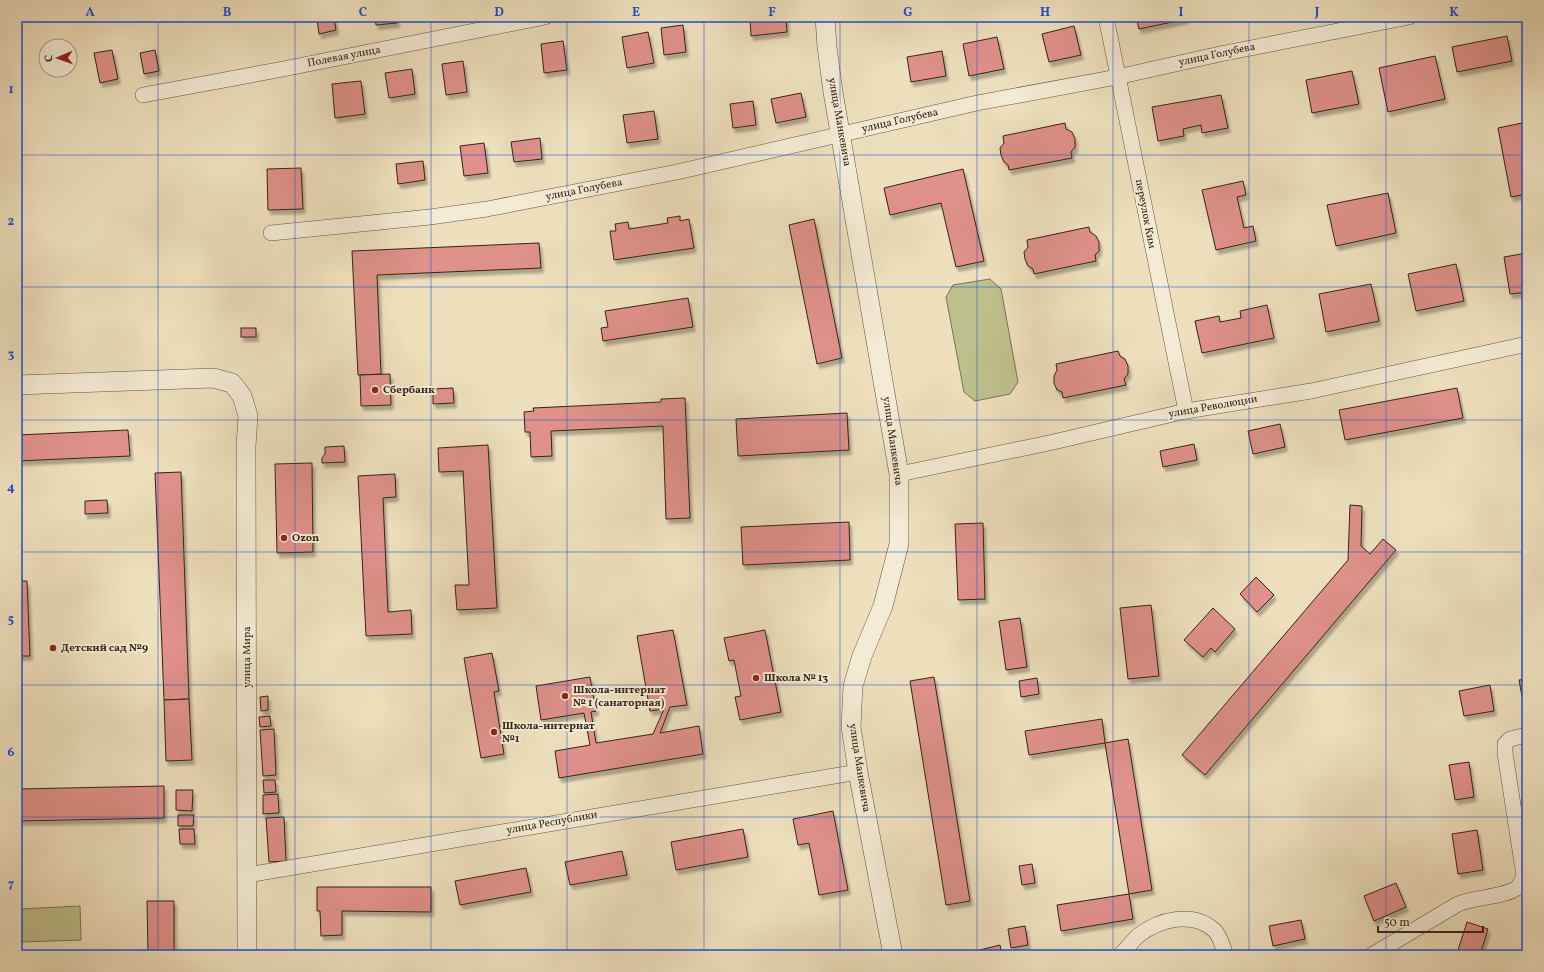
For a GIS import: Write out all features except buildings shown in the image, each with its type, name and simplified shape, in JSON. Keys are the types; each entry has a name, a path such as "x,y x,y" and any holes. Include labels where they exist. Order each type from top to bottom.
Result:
{"street":[{"name":"Полевая улица","path":"143,95 545,17"},
{"name":"улица Манкевича","path":"825,17 828,54 841,135 899,474 899,544 883,606 862,656 853,686 851,727 858,772 893,955"},
{"name":"переулок Ким","path":"1106,17 1186,411"},
{"name":"улица Голубева","path":"272,233 430,217 487,209 677,172 977,103 1117,77 1220,54 1409,17"},
{"name":"улица Революции","path":"899,474 1049,443 1186,411 1311,391 1527,344"},
{"name":"улица Мира","path":"17,384 213,378 232,383 242,396 248,416 246,446 248,955"},
{"path":"1372,955 1458,904 1467,900 1511,892 1519,886 1524,876 1505,753 1505,744 1510,739 1527,735"},
{"name":"улица Республики","path":"247,875 858,772"},
{"path":"1120,955 1138,936 1146,930 1168,921 1188,918 1199,920 1215,930 1226,955"}],"green space":[{"path":"990,279 1001,289 1018,382 1010,394 975,401 964,392 946,297 953,285"},
{"path":"80,906 81,940 22,942 21,909"}],"place":[{"name":"Сбербанк","path":"375,390"},
{"name":"Ozon","path":"284,538"},
{"name":"Детский сад №9","path":"53,648"},
{"name":"Школа № 13","path":"756,678"},
{"name":"Школа-интернат № 1 (санаторная)","path":"565,696"},
{"name":"Школа-интернат №1","path":"494,732"}]}
